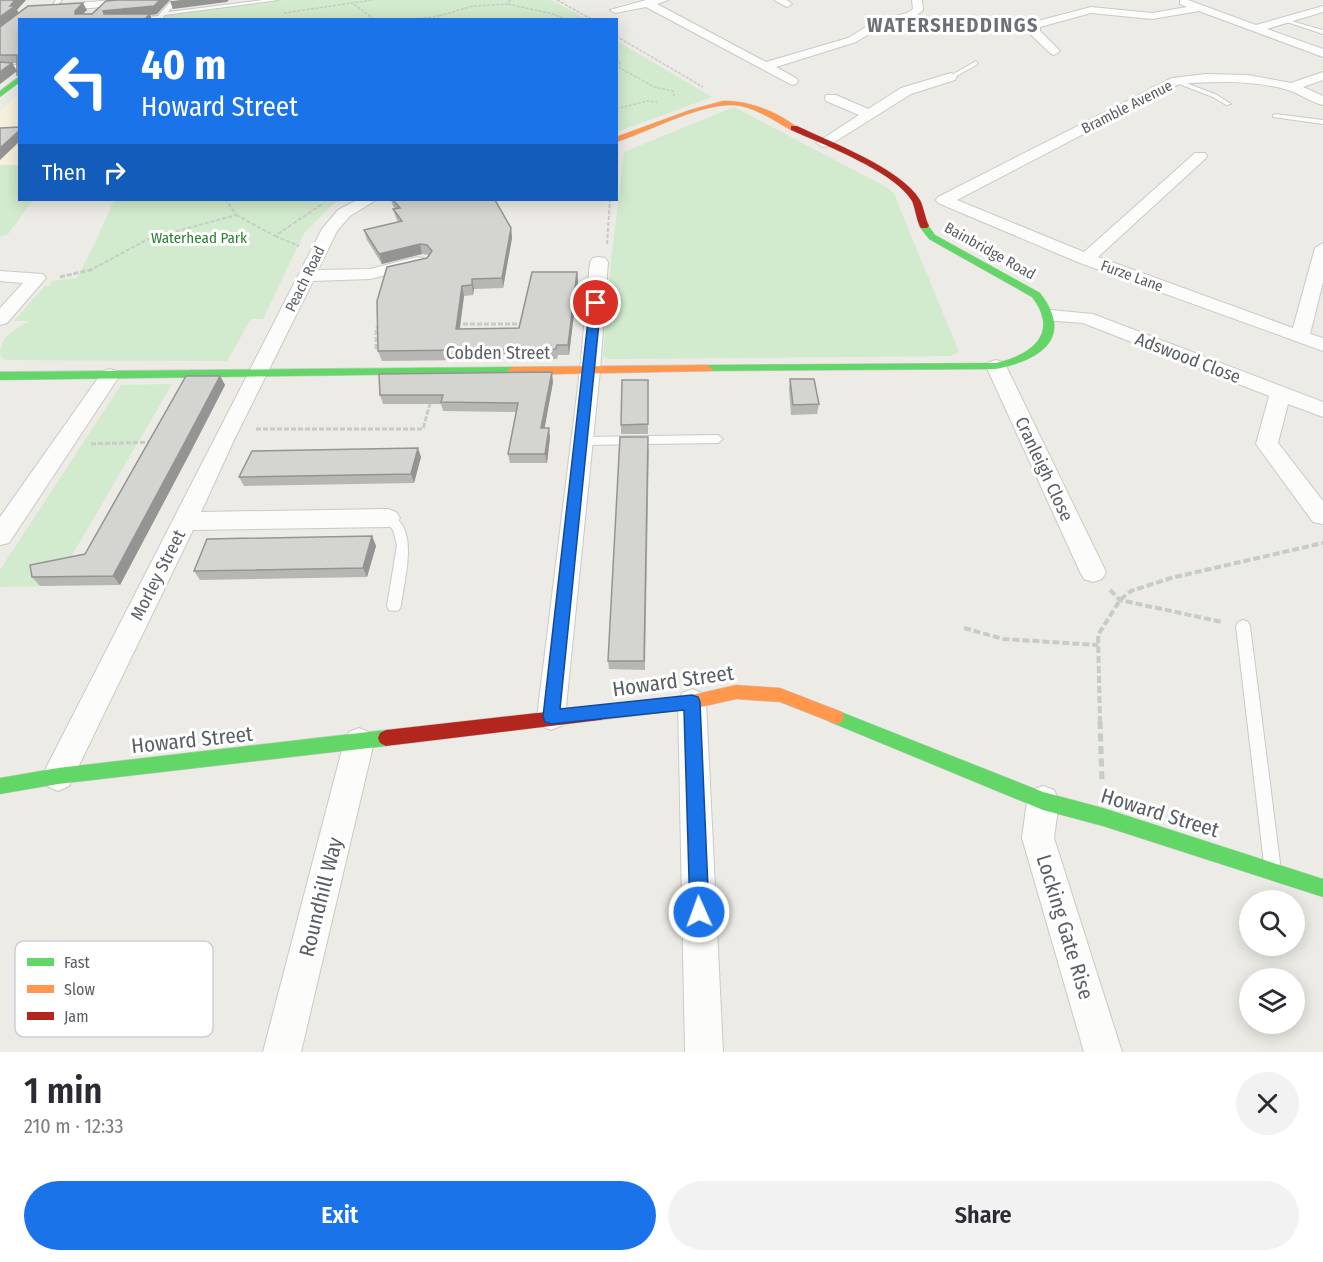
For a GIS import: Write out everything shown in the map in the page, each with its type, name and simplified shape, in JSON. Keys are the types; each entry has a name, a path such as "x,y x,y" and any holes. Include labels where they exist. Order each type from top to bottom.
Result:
{"street":[{"path":"51,5 156,0"},
{"path":"615,10 665,0"},
{"path":"767,66 852,40 878,24 911,15 918,10 917,0"},
{"path":"1178,0 1323,53"},
{"path":"89,18 106,2"},
{"path":"647,3 792,81"},
{"path":"1054,51 1034,32 1034,25 1090,10 1152,16 1199,8"},
{"path":"1257,28 1323,9"},
{"path":"1293,87 1323,76"},
{"path":"618,139 722,102 735,103 754,109 823,143 906,91 951,77"},
{"name":"Bramble Avenue","path":"944,200 1176,81 1206,78 1248,79 1293,87 1323,100"},
{"path":"0,95 18,80"},
{"path":"831,98 870,115"},
{"name":"Bainbridge Road","path":"823,143 872,166 902,185 916,200 921,221 932,237 1036,296 1045,305 1050,316"},
{"path":"1086,259 1200,156"},
{"name":"Furze Lane","path":"944,200 1086,259 1323,345"},
{"name":"Peach Road","path":"258,374 334,223 344,213 366,201"},
{"path":"1300,337 1323,248"},
{"path":"307,276 370,274 423,261"},
{"path":"551,717 600,262"},
{"path":"0,276 37,278"},
{"path":"0,319 37,278"},
{"path":"996,366 1022,361 1038,349 1049,327 1050,316"},
{"name":"Adswood Close","path":"1050,316 1086,318 1323,410"},
{"name":"Cobden Street","path":"0,376 996,366"},
{"name":"Cranleigh Close","path":"996,366 1093,572"},
{"name":"Morley Street","path":"58,776 258,374"},
{"path":"0,536 110,375"},
{"path":"1280,393 1267,444 1321,516"},
{"path":"185,521 388,518"},
{"name":"Howard Street","path":"1,788 58,776 692,702 736,692 780,695 1043,801 1103,817 1323,888"},
{"path":"692,702 704,1052"},
{"name":"Roundhill Way","path":"282,1052 359,742"},
{"name":"Locking Gate Rise","path":"1043,801 1038,838 1104,1052"}],"lane":[{"path":"160,18 175,0"},
{"path":"164,14 274,0"},
{"path":"1286,20 1323,32"},
{"path":"951,77 976,63"},
{"path":"0,68 18,67"},
{"path":"1176,81 1215,96 1228,104"},
{"path":"1275,116 1323,122"},
{"path":"582,441 718,439"},
{"path":"388,518 399,528 403,545 394,606"},
{"path":"1243,626 1272,870"}],"path":[{"path":"277,15 372,0"},
{"path":"485,0 492,3"},
{"path":"508,4 510,0"},
{"path":"557,0 589,18"},
{"path":"352,3 372,18"},
{"path":"416,18 425,16 439,18 471,6 492,3 508,4 562,18"},
{"path":"618,37 719,97 722,102"},
{"path":"618,41 622,40"},
{"path":"618,61 620,68 654,87 673,91 673,98 668,100"},
{"path":"618,108 647,101 660,102"},
{"path":"227,201 236,215 275,236 327,201"},
{"path":"600,262 606,255 610,201"},
{"path":"37,278 55,278 93,270 112,257 148,239 236,215"},
{"path":"453,324 535,324"},
{"path":"376,372 376,328 383,325"},
{"path":"229,429 423,429 439,371"},
{"path":"62,445 154,442"},
{"path":"1103,817 1098,635 1120,600 1131,591 1171,578 1323,543"},
{"path":"1093,572 1120,600 1243,626"},
{"path":"964,628 1003,639 1098,645"}],"shaded area":[{"path":"18,94 18,165 0,165 0,111"}],"green space":[{"path":"282,0 551,0 585,18 162,18 166,15"},
{"path":"618,41 625,46 712,97 618,132"},
{"path":"734,107 888,188 894,194 959,352 951,356 609,359 603,356 611,260 624,152"},
{"path":"0,165 18,165 18,201 32,201 8,234 0,237"},
{"name":"Waterhead Park","path":"114,201 341,201 333,204 304,233 263,319 251,319 227,361 5,360 0,355 6,338 14,330 30,321 14,321 45,286 49,286 53,281 77,278"},
{"path":"172,384 54,586 0,587 0,570 121,385"}],"building":[{"path":"0,0 15,0 10,6 15,6 0,17"},
{"path":"160,0 154,6 103,11 104,14 150,14 146,18 18,18 18,75 17,55 0,55 0,27 28,6 83,3 75,14 92,14 106,1"},
{"path":"0,62 12,63 0,72"},
{"path":"18,127 18,132 0,148 0,128"},
{"path":"394,201 496,201 511,228 502,278 472,279 472,285 462,286 456,329 519,328 532,272 577,272 568,345 557,345 556,349 378,351 377,301 387,267 427,258 432,251 427,245 420,244 379,254 364,230 402,221 393,209 400,208"},
{"path":"552,372 541,428 549,428 545,454 508,454 518,403 441,402 443,395 380,395 379,374"},
{"path":"186,376 220,376 113,576 32,577 30,565 85,554"},
{"path":"790,379 814,379 819,404 793,405"},
{"path":"622,380 648,380 648,424 621,425"},
{"path":"620,437 648,437 644,661 608,661"},
{"path":"418,448 411,474 239,477 252,451"},
{"path":"372,536 363,568 194,571 207,539"}],"traffic: fast":[{"path":"0,95 18,80"},
{"path":"707,369 996,366 1023,358 1034,351 1049,332 1050,320 1046,308 1036,295 932,237 924,226"},
{"path":"0,376 513,371"},
{"path":"836,717 1043,801 1103,817 1323,888"},
{"path":"0,786 58,776 386,738"}],"traffic: slow":[{"path":"618,139 693,111 734,103 750,106 794,128"},
{"path":"513,371 707,369"},
{"path":"600,713 692,702 736,692 780,695 836,717"}],"traffic: jam":[{"path":"794,128 893,178 915,199 924,226"},
{"path":"386,738 600,713"}],"district":[{"name":"WATERSHEDDINGS","path":"953,25"}],"route":[{"path":"596,303 551,717 692,702 699,912"}]}
